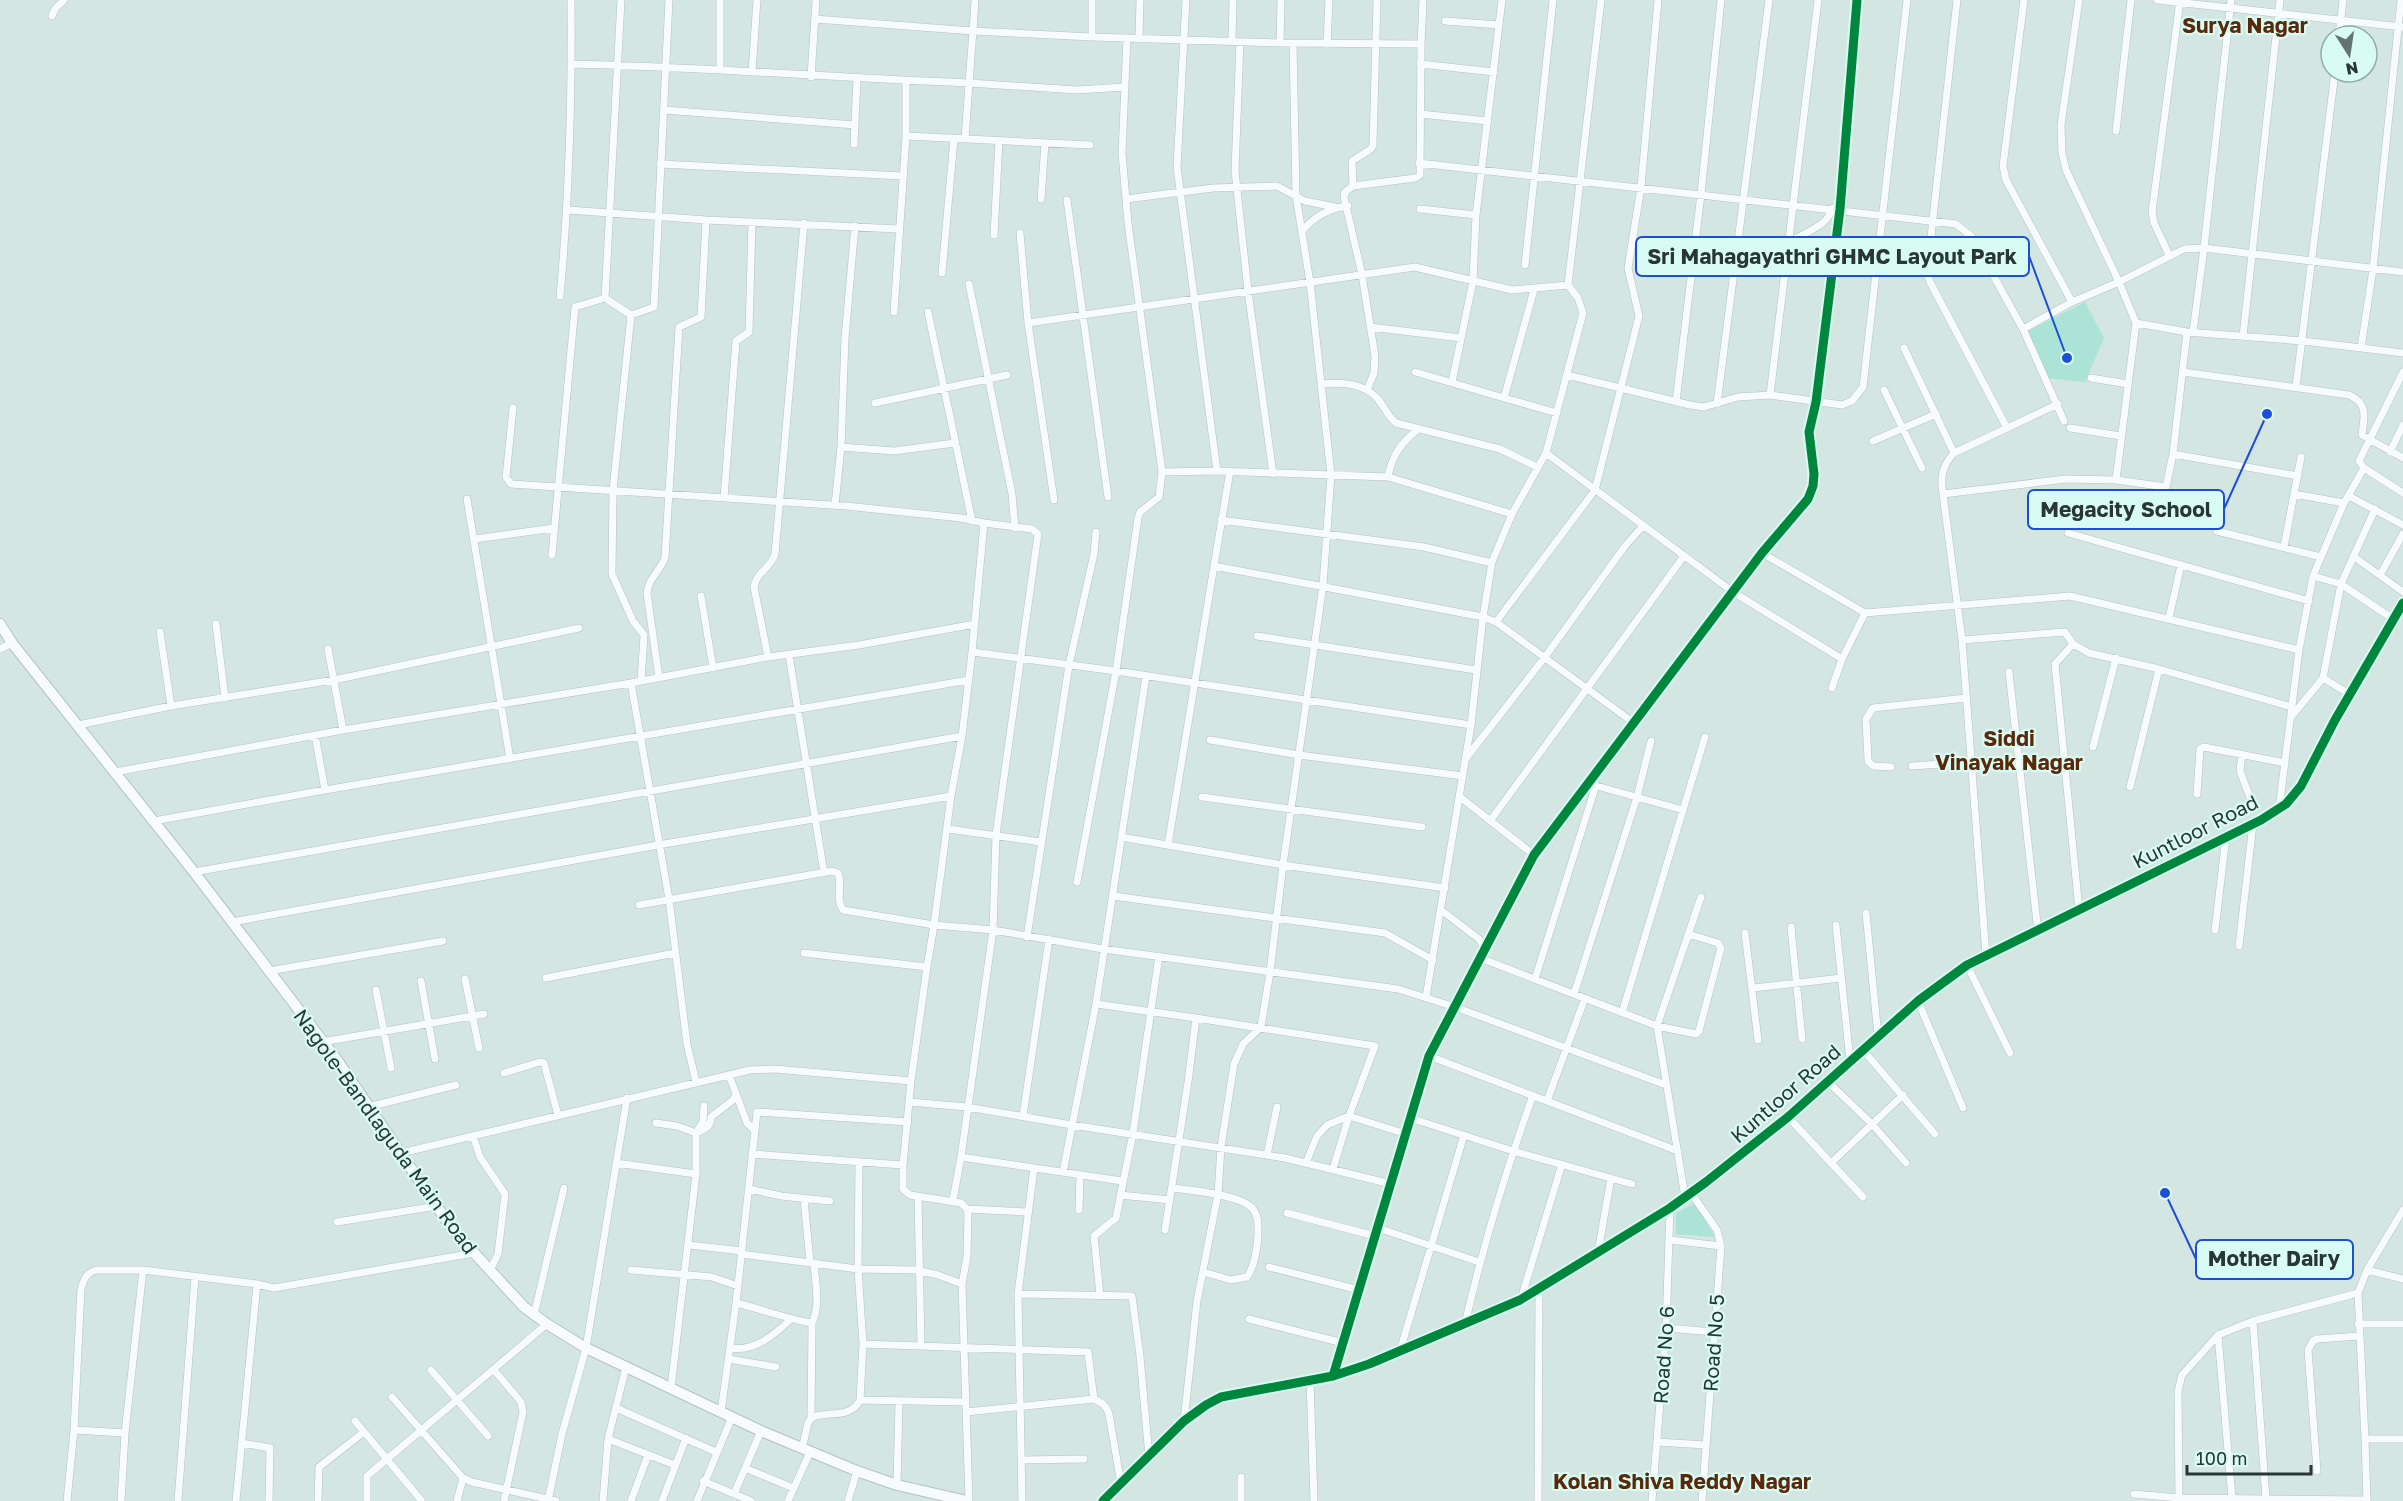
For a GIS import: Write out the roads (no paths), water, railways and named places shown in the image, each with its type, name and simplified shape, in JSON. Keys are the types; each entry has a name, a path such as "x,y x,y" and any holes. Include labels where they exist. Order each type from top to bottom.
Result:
{"street":[{"path":"52,16 64,0"},
{"path":"560,296 568,210 572,64 571,0"},
{"path":"605,298 621,0"},
{"path":"631,315 654,307 669,0"},
{"path":"720,0 720,70"},
{"path":"752,72 757,0"},
{"path":"811,77 816,0"},
{"path":"965,139 975,0"},
{"path":"1092,0 1092,37"},
{"path":"1139,39 1140,0"},
{"path":"1186,0 1177,167 1217,471"},
{"path":"1232,41 1233,0"},
{"path":"1280,43 1281,0"},
{"path":"1327,44 1329,0"},
{"path":"1353,186 1352,161 1371,149 1373,145 1377,0"},
{"path":"1367,390 1374,373 1375,356 1362,275 1348,206 1344,197 1345,192 1353,186 1418,177 1423,0"},
{"path":"1452,382 1473,281 1476,215 1502,0"},
{"path":"1524,265 1553,0"},
{"path":"1426,997 1472,725 1476,670 1492,563 1512,514 1546,453 1583,313 1578,298 1568,285 1601,0"},
{"path":"1496,622 1595,490 1639,316 1628,268 1641,187 1658,0"},
{"path":"1676,402 1721,0"},
{"path":"1717,404 1769,0"},
{"path":"1770,395 1818,0"},
{"path":"1333,1376 1429,1056 1534,855 1592,784 1634,723 1762,553 1808,499 1813,486 1814,474 1809,432 1816,402 1857,0"},
{"path":"1567,375 1704,407 1738,397 1770,395 1842,405 1852,401 1863,387 1907,0"},
{"path":"1957,0 1927,262 1930,282 2007,428"},
{"path":"2024,0 2003,166 2006,180 2072,302"},
{"path":"2079,0 2061,125 2062,153 2066,170 2136,323 2116,480"},
{"path":"2116,131 2131,0"},
{"path":"2157,0 2231,4 2401,27"},
{"path":"2243,336 2280,0"},
{"path":"2340,24 2343,0"},
{"path":"2361,348 2373,268 2401,27 2401,0"},
{"path":"2169,255 2154,224 2152,212 2180,2"},
{"path":"2163,515 2183,372 2204,248 2231,4"},
{"path":"815,18 973,31 1092,37 1280,43 1421,44"},
{"path":"1445,21 1499,25"},
{"path":"1077,882 1116,670 1138,518 1140,512 1160,497 1162,472 1122,153 1127,38"},
{"path":"1240,42 1235,171 1248,291 1273,474"},
{"path":"1184,1421 1197,1301 1218,1194 1221,1148 1234,1064 1243,1044 1261,1027 1323,585 1331,475 1310,282 1296,196 1293,43"},
{"path":"572,64 666,66 811,77 1077,90 1125,87"},
{"path":"1420,64 1494,72"},
{"path":"854,144 857,79"},
{"path":"894,312 906,136 906,81"},
{"path":"2296,387 2334,84"},
{"path":"664,110 855,125"},
{"path":"1420,114 1488,121"},
{"path":"906,136 1090,145"},
{"path":"942,273 954,139"},
{"path":"994,235 999,141"},
{"path":"1041,200 1045,143"},
{"path":"660,164 903,176"},
{"path":"1419,164 1884,214 1956,224 1972,237 2023,329 2064,421"},
{"path":"1126,199 1213,188 1277,186 1305,201 1335,207 1348,206"},
{"path":"1068,200 1108,497"},
{"path":"1302,231 1308,224 1335,207"},
{"path":"1420,209 1476,215"},
{"path":"1695,241 1756,249 1776,246 1790,242 1829,218 1836,209"},
{"path":"568,210 706,220 898,229"},
{"path":"658,678 649,611 648,584 658,572 665,558 679,327 701,317 706,220"},
{"path":"724,498 736,341 749,332 752,222"},
{"path":"768,657 754,587 756,577 774,560 804,223"},
{"path":"836,505 841,447 845,338 855,226"},
{"path":"1020,233 1028,323 1054,500"},
{"path":"2023,329 2072,302 2119,282 2184,249 2204,248 2252,253 2403,272"},
{"path":"1028,323 1415,267 1512,290 1534,290 1568,285"},
{"path":"969,284 1012,494 1015,528"},
{"path":"1504,398 1534,290"},
{"path":"552,555 575,307 605,298 631,315"},
{"path":"928,312 972,521"},
{"path":"631,315 613,490 612,574 633,621 641,629 644,637"},
{"path":"2136,323 2190,332 2303,341 2403,353"},
{"path":"1370,327 1461,338"},
{"path":"1904,348 1954,453"},
{"path":"1415,372 1557,412"},
{"path":"2183,372 2349,395 2359,399 2363,406 2362,435 2403,458"},
{"path":"2403,372 2359,461 2364,468 2403,493"},
{"path":"875,403 1008,375"},
{"path":"2091,378 2128,384"},
{"path":"1322,384 1340,382 1367,390 1377,398 1396,423 1500,449 1537,467"},
{"path":"1884,390 1922,468"},
{"path":"1986,955 1959,605 1941,474 1954,453 2058,404"},
{"path":"513,408 506,480 511,484 836,505 1032,529 1038,534 996,835 993,930 953,1200"},
{"path":"1873,441 1936,414"},
{"path":"2390,452 2403,425"},
{"path":"2070,428 2121,436"},
{"path":"1388,477 1390,464 1397,448 1417,430"},
{"path":"841,447 894,451 955,443"},
{"path":"1546,453 1733,592 1842,659"},
{"path":"2173,454 2298,476"},
{"path":"2284,548 2301,457"},
{"path":"2279,808 2299,650 2313,576 2347,499 2364,468"},
{"path":"1162,472 1230,471 1388,477 1512,514"},
{"path":"1168,845 1230,471"},
{"path":"1942,494 2066,479 2116,480 2166,487"},
{"path":"2294,494 2347,499 2375,509 2403,525"},
{"path":"467,499 510,759"},
{"path":"2291,717 2323,678 2341,584 2375,509"},
{"path":"1221,520 1424,547 1492,563"},
{"path":"984,524 962,736 951,796 911,1081 903,1164 903,1189 910,1195 918,1197 953,1200 961,1203 967,1209 1027,1212"},
{"path":"1466,758 1545,657 1625,546 1643,526"},
{"path":"475,540 554,528"},
{"path":"2217,531 2321,557"},
{"path":"1027,937 1070,665 1094,554 1096,532"},
{"path":"2068,533 2309,601"},
{"path":"2380,575 2403,534"},
{"path":"1762,553 1864,613 2070,596 2299,650"},
{"path":"1490,821 1684,556"},
{"path":"2353,556 2403,592"},
{"path":"2169,618 2181,565"},
{"path":"1214,566 1483,616 1496,622 1634,723"},
{"path":"2313,576 2341,584 2393,619"},
{"path":"701,596 712,668"},
{"name":"Kuntloor Road","path":"1103,1501 1184,1421 1221,1397 1333,1376 1465,1324 1520,1300 1539,1289 1688,1195 1788,1117 1918,1001 1967,965 2253,824 2286,804 2301,786 2335,720 2403,603"},
{"path":"641,681 645,620 649,611"},
{"path":"1832,688 1842,659 1864,613"},
{"name":"Nagole-Bandlaguda Main Road","path":"0,624 12,643 194,872 269,971 322,1042 453,1230 534,1314 586,1348 761,1431 897,1485 968,1501"},
{"path":"216,624 225,698"},
{"path":"115,772 344,730 502,706 768,657 859,645 975,624"},
{"path":"78,725 171,706 334,680 579,628"},
{"path":"160,632 171,706"},
{"path":"1962,640 2065,632 2073,644 2089,653 2116,658 2292,706"},
{"path":"1257,636 1476,670"},
{"path":"0,649 12,643"},
{"path":"2073,644 2055,664 2079,910"},
{"path":"328,649 344,730"},
{"path":"972,652 1116,670 1472,725"},
{"path":"789,655 824,873"},
{"path":"2093,747 2116,658"},
{"path":"2130,788 2158,669"},
{"path":"2009,672 2038,932"},
{"path":"1062,1172 1096,1004 1146,676"},
{"path":"2323,678 2351,695"},
{"path":"154,821 969,680"},
{"path":"631,683 669,899 687,1044 696,1082"},
{"path":"1891,767 1873,766 1868,761 1866,719 1873,708 1966,698"},
{"path":"315,735 325,790"},
{"path":"194,872 962,736"},
{"path":"1623,1013 1705,737"},
{"path":"1210,740 1299,755 1464,776"},
{"path":"1574,994 1637,797 1651,741"},
{"path":"2197,794 2199,749 2204,747 2285,763"},
{"path":"2242,754 2240,771 2254,808"},
{"path":"1912,766 1972,762"},
{"path":"1592,784 1683,810"},
{"path":"1535,979 1592,784"},
{"path":"232,922 658,845 951,796"},
{"path":"1202,797 1422,827"},
{"path":"1460,797 1534,855"},
{"path":"2239,946 2253,824"},
{"path":"948,829 1041,842"},
{"path":"1121,837 1283,865 1445,888"},
{"path":"2215,930 2226,837"},
{"path":"639,905 824,873 838,873 840,877 838,899 843,910 934,926 993,930 1103,949 1398,989 1455,1007 1666,1085"},
{"path":"1113,896 1385,933 1433,960"},
{"path":"1688,1195 1678,1151 1657,1026 1701,897"},
{"path":"1441,910 1479,939 1485,950"},
{"path":"1866,913 1878,1036"},
{"path":"1836,925 1850,1060"},
{"path":"1791,927 1802,1039"},
{"path":"1745,933 1758,1040"},
{"path":"1480,958 1657,1026 1696,1035 1700,1031 1721,948 1718,943 1688,934"},
{"path":"1023,1116 1049,939"},
{"path":"269,971 443,941"},
{"path":"546,978 675,953"},
{"path":"804,953 927,967"},
{"path":"1100,1295 1094,1236 1116,1218 1133,1133 1159,956"},
{"path":"1967,965 2010,1053"},
{"path":"1753,988 1842,978"},
{"path":"465,979 479,1048"},
{"path":"421,981 435,1059"},
{"path":"376,990 391,1068"},
{"path":"1547,1101 1586,998"},
{"path":"1918,1001 1963,1108"},
{"path":"1096,1004 1261,1027 1375,1046 1349,1116 1333,1169"},
{"path":"322,1042 484,1014"},
{"path":"1165,1230 1196,1018"},
{"path":"1862,1049 1935,1134"},
{"path":"1429,1056 1678,1151"},
{"path":"504,1073 540,1062 544,1063 558,1115"},
{"path":"401,1154 750,1070 775,1069 911,1081"},
{"path":"729,1075 747,1123 754,1130"},
{"path":"1827,1081 1872,1124 1906,1163"},
{"path":"368,1107 456,1085"},
{"path":"656,1123 677,1126 696,1133 706,1129 711,1123 711,1117 733,1100 736,1094"},
{"path":"1465,1324 1479,1262 1513,1151 1533,1095"},
{"path":"1831,1163 1903,1095"},
{"path":"392,1397 463,1478 551,1501 562,1434 586,1348 627,1098"},
{"path":"909,1102 967,1107 1267,1155 1391,1184"},
{"path":"671,1388 696,1174 696,1133 703,1122 704,1106"},
{"path":"1267,1155 1277,1107"},
{"path":"721,1412 736,1304 756,1114 759,1112 908,1122"},
{"path":"1306,1163 1317,1136 1327,1125 1349,1116 1406,1134"},
{"path":"1788,1117 1863,1197"},
{"path":"1410,1118 1513,1151 1632,1184"},
{"path":"1400,1351 1464,1135"},
{"path":"473,1136 480,1157 505,1194 498,1254 490,1270"},
{"path":"752,1154 903,1164"},
{"path":"961,1157 1122,1181"},
{"path":"811,1418 840,1414 856,1406 860,1400 863,1344 858,1269 859,1162"},
{"path":"616,1164 696,1174"},
{"path":"1520,1300 1562,1164"},
{"path":"1022,1501 1023,1460 1019,1407 1021,1348 1018,1294 1034,1168"},
{"path":"1079,1210 1080,1175"},
{"path":"1598,1253 1611,1178"},
{"path":"534,1314 564,1188"},
{"path":"1172,1188 1218,1194 1250,1205 1258,1219 1256,1251 1252,1269 1247,1276 1240,1280 1231,1280 1203,1272"},
{"path":"749,1189 781,1196 830,1201"},
{"path":"1120,1195 1170,1200"},
{"name":"Road No 5","path":"1688,1195 1717,1230 1721,1246 1702,1501"},
{"path":"918,1197 921,1345"},
{"path":"788,1501 806,1450 808,1423 811,1418 812,1323 816,1315 817,1298 804,1199"},
{"path":"337,1222 436,1206"},
{"name":"Road No 6","path":"1652,1501 1666,1328 1670,1208"},
{"path":"967,1209 967,1257 962,1284 968,1501"},
{"path":"2134,1494 2179,1500 2232,1498 2367,1500 2358,1293 2367,1270 2403,1210"},
{"path":"1287,1213 1431,1245 1479,1262"},
{"path":"1670,1240 1721,1246"},
{"path":"689,1245 858,1269 920,1271 962,1284"},
{"path":"67,1501 74,1430 78,1326 84,1278 90,1272 143,1270 282,1287 474,1253"},
{"path":"1269,1267 1359,1290"},
{"path":"121,1501 143,1270"},
{"path":"632,1270 711,1277 738,1286"},
{"path":"2367,1270 2403,1279"},
{"path":"178,1501 195,1277"},
{"path":"236,1501 257,1284"},
{"path":"1538,1501 1539,1289"},
{"path":"2179,1500 2178,1391 2182,1375 2218,1335 2253,1322 2358,1293"},
{"path":"1018,1294 1132,1296 1149,1457"},
{"path":"736,1304 761,1308 791,1319 812,1323"},
{"path":"730,1348 739,1350 768,1340 791,1319"},
{"path":"1250,1319 1343,1343"},
{"path":"2253,1322 2266,1499"},
{"path":"367,1501 367,1476 547,1324"},
{"path":"2358,1324 2403,1324"},
{"path":"1666,1328 1714,1332"},
{"path":"2218,1335 2232,1498"},
{"path":"2317,1471 2308,1350 2313,1341 2318,1339 2359,1336"},
{"path":"863,1344 1088,1352 1094,1399"},
{"path":"729,1359 776,1367"},
{"path":"603,1501 608,1439 626,1367"},
{"path":"431,1370 488,1436"},
{"path":"494,1370 523,1408 504,1501"},
{"path":"1310,1380 1314,1501"},
{"path":"966,1412 1094,1399 1106,1406 1121,1484"},
{"path":"860,1400 965,1402"},
{"path":"897,1485 900,1401"},
{"path":"616,1408 716,1452"},
{"path":"697,1501 732,1417"},
{"path":"355,1421 421,1500"},
{"path":"74,1430 126,1433"},
{"path":"734,1494 761,1431"},
{"path":"318,1501 319,1467 364,1432"},
{"path":"662,1501 686,1438"},
{"path":"608,1439 675,1465"},
{"path":"2365,1439 2403,1439"},
{"path":"1656,1442 1706,1445"},
{"path":"242,1443 270,1448 269,1501"},
{"path":"631,1501 648,1455"},
{"path":"1023,1460 1084,1459"},
{"path":"745,1468 793,1488"},
{"path":"848,1501 857,1471"},
{"path":"1241,1477 1241,1501"},
{"path":"457,1501 463,1478"},
{"path":"703,1482 751,1501"}],"place":[{"name":"Sri Mahagayathri GHMC Layout Park","path":"2067,358"},
{"name":"Megacity School","path":"2267,414"},
{"name":"Mother Dairy","path":"2165,1193"}],"district":[{"name":"Surya Nagar","path":"2245,25"},
{"name":"Siddi Vinayak Nagar","path":"2009,750"},
{"name":"Kolan Shiva Reddy Nagar","path":"1682,1481"}]}
